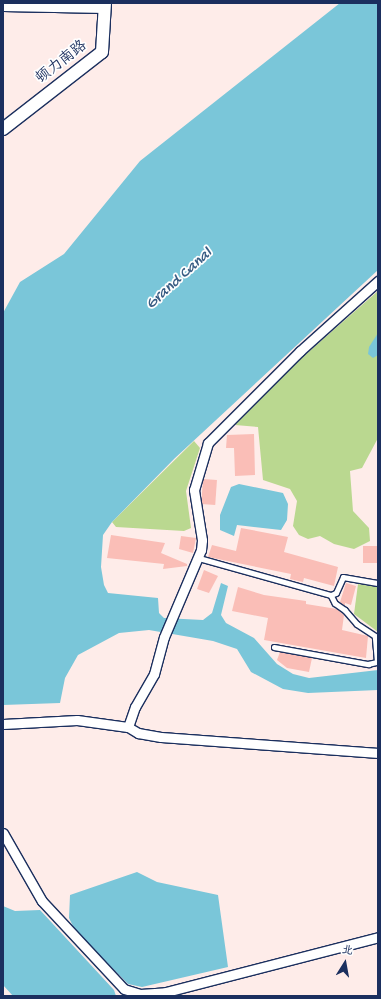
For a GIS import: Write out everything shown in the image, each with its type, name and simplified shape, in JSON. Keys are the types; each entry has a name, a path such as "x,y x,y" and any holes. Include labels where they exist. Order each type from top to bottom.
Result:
{"street":[{"path":"3,6 105,5"},
{"name":"顿力南路","path":"3,129 102,52 105,5"},
{"path":"128,727 135,707 154,674 164,637 199,558 202,540 194,490 208,444 300,351 378,281"},
{"path":"3,724 77,720 128,727 138,733 161,737 378,753"},
{"path":"3,832 42,901 124,989 140,994 166,992 378,937"}],"lane":[{"path":"199,558 331,595 336,593 343,577 378,583"},
{"path":"274,647 368,664 377,662 377,637 357,624 345,610 334,603 331,595"}],"green space":[{"path":"378,291 378,438 362,468 350,471 353,511 369,528 370,541 354,549 334,544 320,536 308,539 299,535 293,526 297,501 290,489 263,480 258,427 235,425 297,362"},
{"path":"194,441 200,448 186,491 191,528 184,531 116,527 112,522"},
{"path":"358,584 378,587 378,632 354,614"}],"water":[{"name":"Grand Canal","path":"340,3 378,3 378,270 175,458 112,522 103,535 101,567 104,585 108,593 158,598 159,613 164,618 203,620 212,613 221,583 228,586 221,615 226,623 254,638 277,664 293,674 309,678 378,670 378,690 308,693 283,689 251,672 237,649 213,641 149,630 119,633 78,655 65,678 60,703 3,705 3,313 20,282 64,254 140,161"},
{"path":"378,333 378,355 373,358 368,354 369,347"},
{"path":"239,484 283,493 288,504 287,520 281,530 237,525 234,536 220,530 220,515 231,487"},
{"path":"137,872 157,882 218,895 228,967 142,987 128,984 75,930 69,918 70,895"},
{"path":"3,906 15,911 40,910 114,990 116,996 13,996 3,985"}],"building":[{"path":"254,434 255,475 235,476 234,448 226,448 227,435"},
{"path":"203,479 217,480 215,505 201,504"},
{"path":"241,528 288,537 284,552 338,567 334,586 304,578 303,582 290,579 291,574 208,557 212,545 236,551"},
{"path":"111,535 165,543 161,553 187,564 187,566 163,569 164,564 107,558"},
{"path":"181,536 196,538 193,553 179,549"},
{"path":"363,546 378,546 378,563 363,563"},
{"path":"204,570 218,576 209,593 197,589"},
{"path":"346,583 356,586 351,605 345,603 345,606 340,602"},
{"path":"238,587 264,595 306,601 306,604 337,609 344,615 342,630 368,636 366,658 264,640 268,618 232,611"},
{"path":"280,652 312,658 309,672 287,668 277,660"}]}
